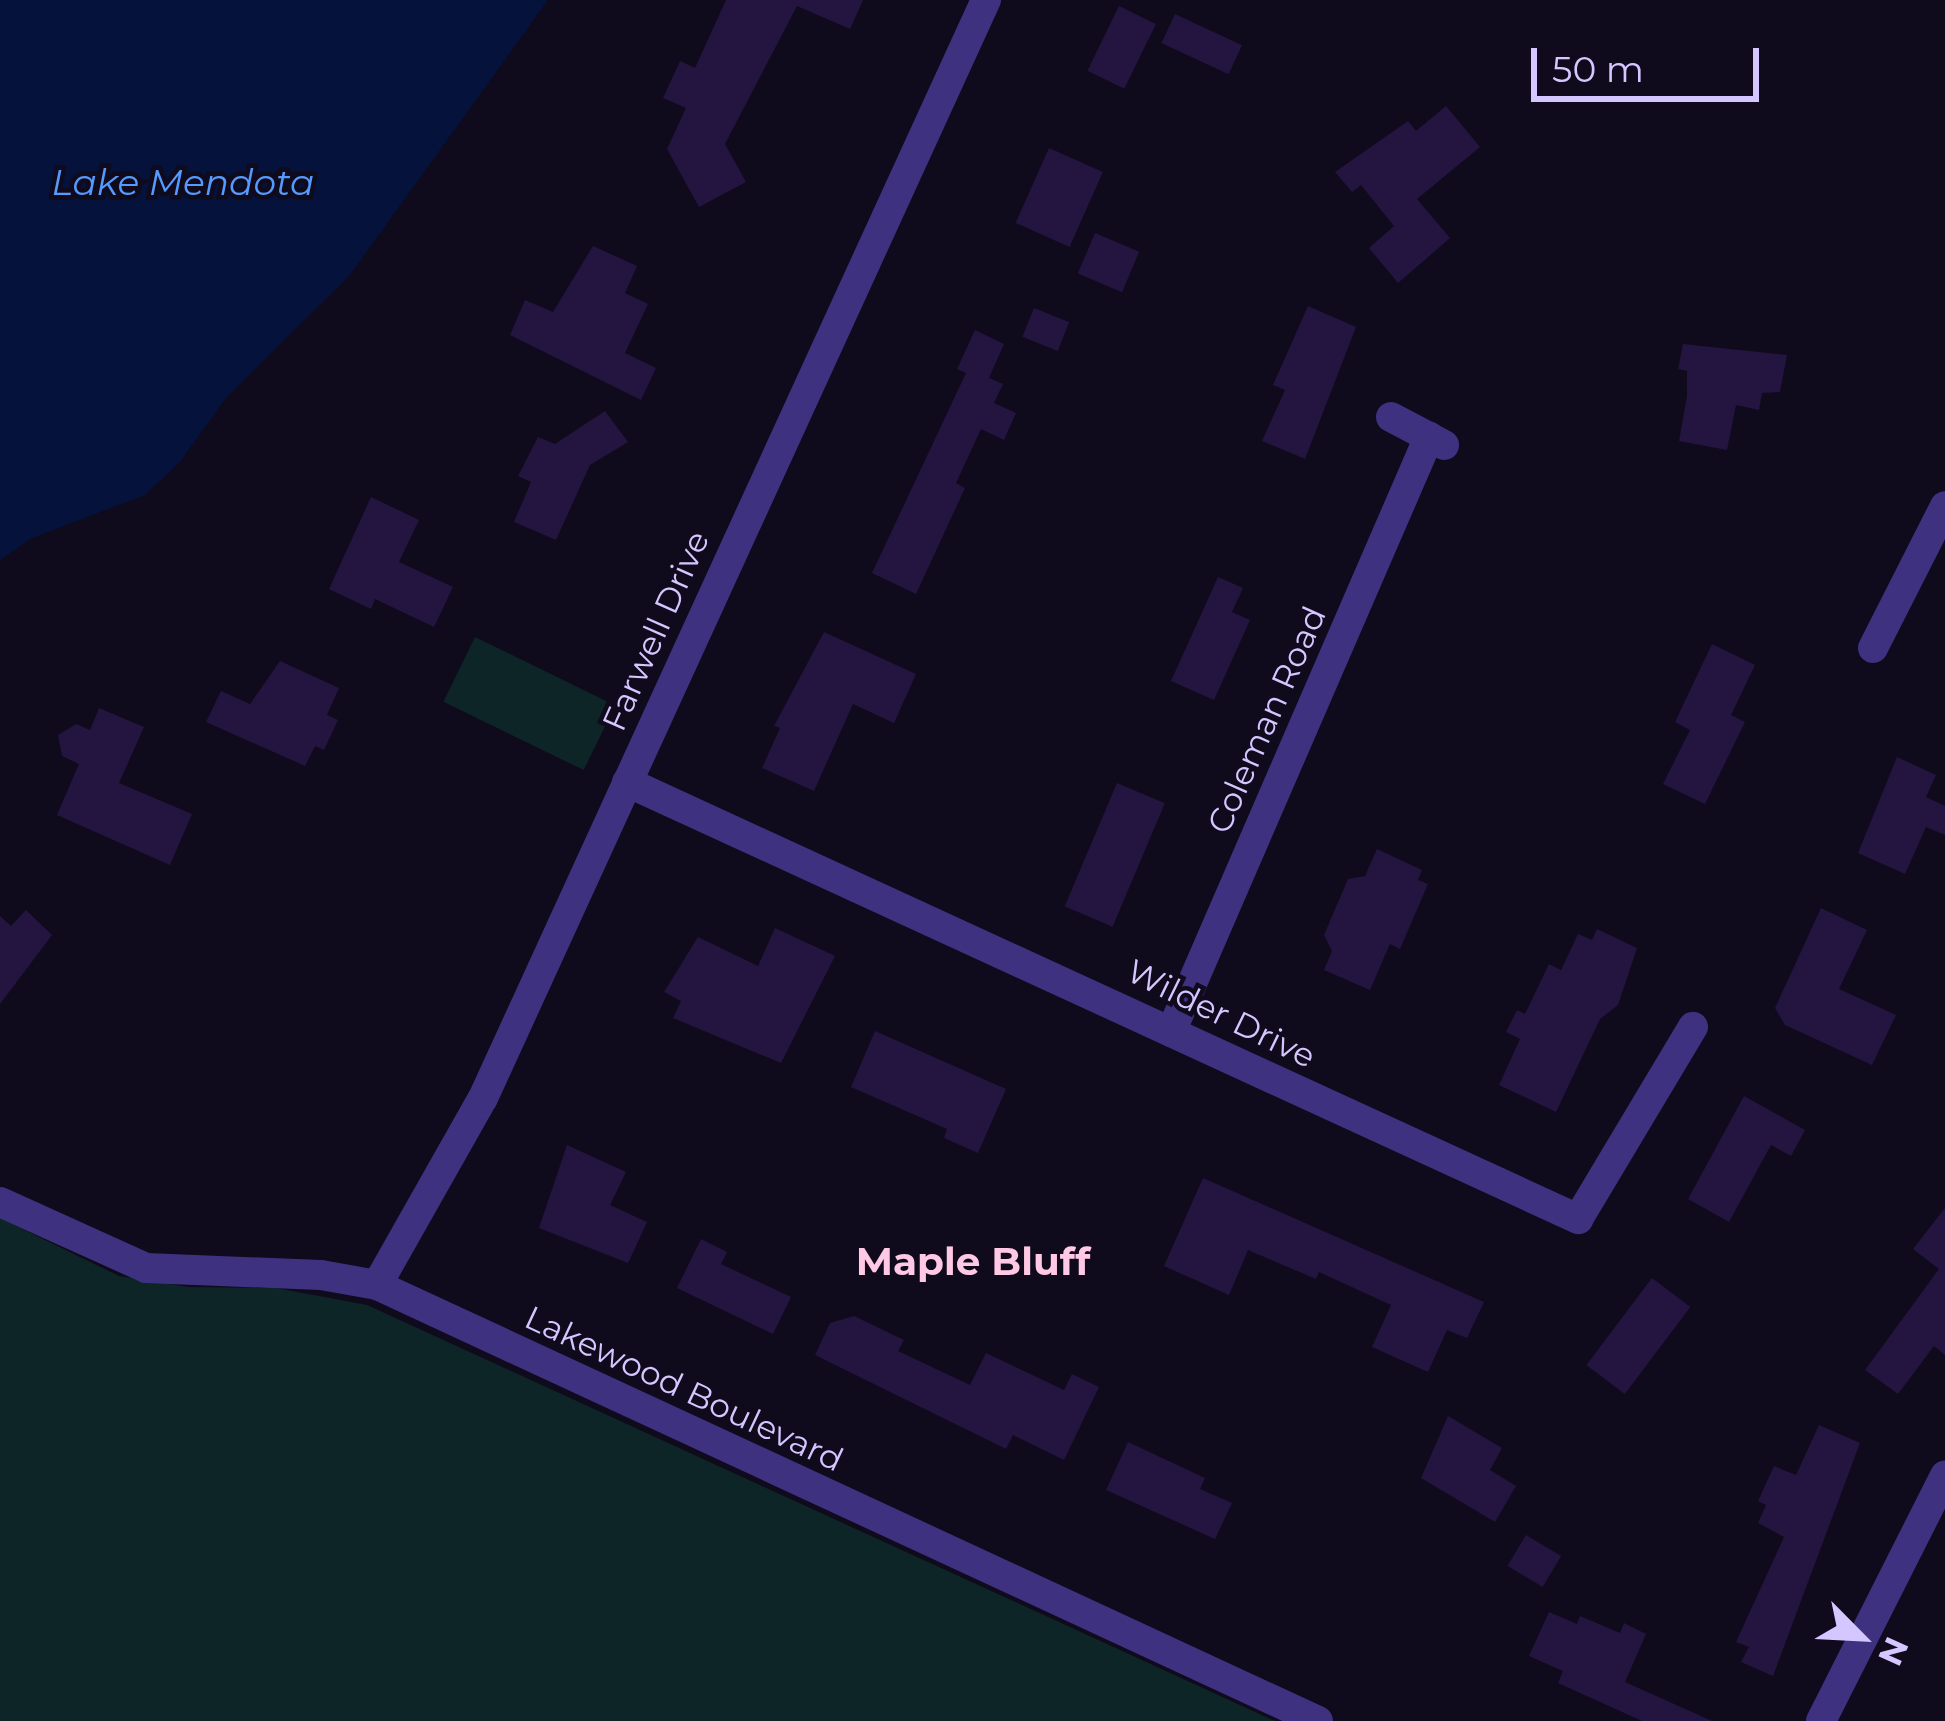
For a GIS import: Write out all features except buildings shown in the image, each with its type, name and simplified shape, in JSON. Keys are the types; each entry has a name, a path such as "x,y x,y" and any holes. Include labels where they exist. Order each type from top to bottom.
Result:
{"street":[{"name":"Farwell Drive","path":"377,1285 483,1098 986,0"},
{"name":"Coleman Road","path":"1171,1032 1437,441 1391,417"},
{"path":"1873,648 1945,506"},
{"name":"Wilder Drive","path":"627,782 1578,1220 1693,1027"},
{"name":"Lakewood Boulevard","path":"0,1202 146,1268 321,1275 377,1285 1318,1721"},
{"path":"1821,1721 1945,1475"}],"green space":[{"path":"475,637 615,705 584,770 443,702"},
{"path":"0,1218 119,1276 188,1287 276,1288 367,1305 1275,1721 0,1721"}],"water":[{"name":"Lake Mendota","path":"0,0 548,0 350,275 226,398 180,462 145,495 32,538 0,560"}],"district":[{"name":"Maple Bluff","path":"973,1261"}]}
